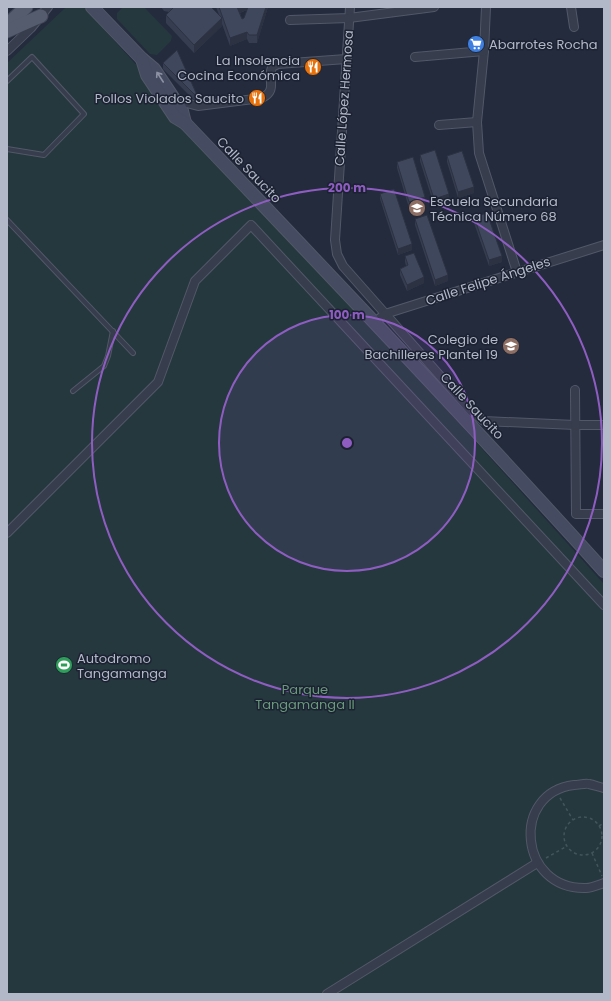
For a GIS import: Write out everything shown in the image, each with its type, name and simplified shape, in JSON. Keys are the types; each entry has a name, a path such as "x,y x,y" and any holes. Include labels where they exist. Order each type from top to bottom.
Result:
{"main road":[{"path":"7,25 26,7"},
{"path":"7,31 45,12"}],"street":[{"name":"Calle Saucito","path":"92,7 142,60 154,69 182,111 185,123"},
{"name":"Calle López Hermosa","path":"350,7 335,240 337,254 343,266 472,412 484,421 576,425"},
{"path":"290,20 349,18 434,7"},
{"path":"486,7 484,51 477,122 479,153 517,272"},
{"path":"571,7 574,27"},
{"path":"7,51 45,12"},
{"path":"415,57 484,51"},
{"name":"Calle Saucito","path":"160,93 175,101 198,106 262,98 269,95 271,90 270,73 272,67 278,64 346,59"},
{"name":"Calle Saucito","path":"142,60 147,75 175,117 185,123 375,322 604,570"},
{"path":"439,125 477,122"},
{"path":"7,533 158,382 195,281 251,225 604,605"},
{"name":"Calle Felipe Ángeles","path":"375,322 385,314 603,246"},
{"path":"575,390 576,514 604,514"},
{"path":"576,425 604,425"},
{"path":"604,788 588,783 564,786 548,796 537,810 531,827 531,845 537,862 553,879 569,886 587,888 604,882"},
{"path":"327,994 537,862"}],"lane":[{"path":"7,81 32,57 84,114 44,155 7,149"},
{"path":"7,220 133,352"},
{"path":"73,391 104,366 108,356 113,331"}],"path":[{"path":"556,791 573,820"},
{"path":"579,818 591,819 599,826 602,834 602,841 592,854 586,856 579,855 573,853 567,846 564,837 565,830 573,820 579,818"},
{"path":"599,826 604,823"},
{"path":"537,862 567,846"},
{"path":"592,854 604,882"}],"green space":[{"name":"Parque Tangamanga II","path":"66,7 84,7 604,584 604,994 7,994 7,63"},
{"path":"123,7 144,7 172,36 171,41 157,55 150,54 117,19 117,13"}],"building":[{"path":"174,7 211,7 222,18 194,45 166,15"},
{"path":"219,7 237,7 242,19 244,18 248,7 266,7 257,35 249,35 247,32 230,38"},
{"path":"177,50 197,95 194,94 163,63"},
{"path":"435,150 449,194 434,199 420,155"},
{"path":"462,151 474,187 458,192 447,156"},
{"path":"413,157 425,197 409,202 397,162"},
{"path":"394,189 412,244 398,249 380,194"},
{"path":"487,213 502,256 489,260 474,217"},
{"path":"427,215 448,275 435,280 415,219"},
{"path":"414,253 424,277 407,285 400,269 408,265 405,256"}],"place":[{"name":"Abarrotes Rocha","path":"476,44"},
{"name":"La Insolencia Cocina Económica","path":"313,67"},
{"name":"Pollos Violados Saucito","path":"257,98"},
{"name":"Escuela Secundaria Técnica Número 68","path":"417,208"},
{"name":"Colegio de Bachilleres Plantel 19","path":"511,346"},
{"name":"Autodromo Tangamanga","path":"64,665"}]}
